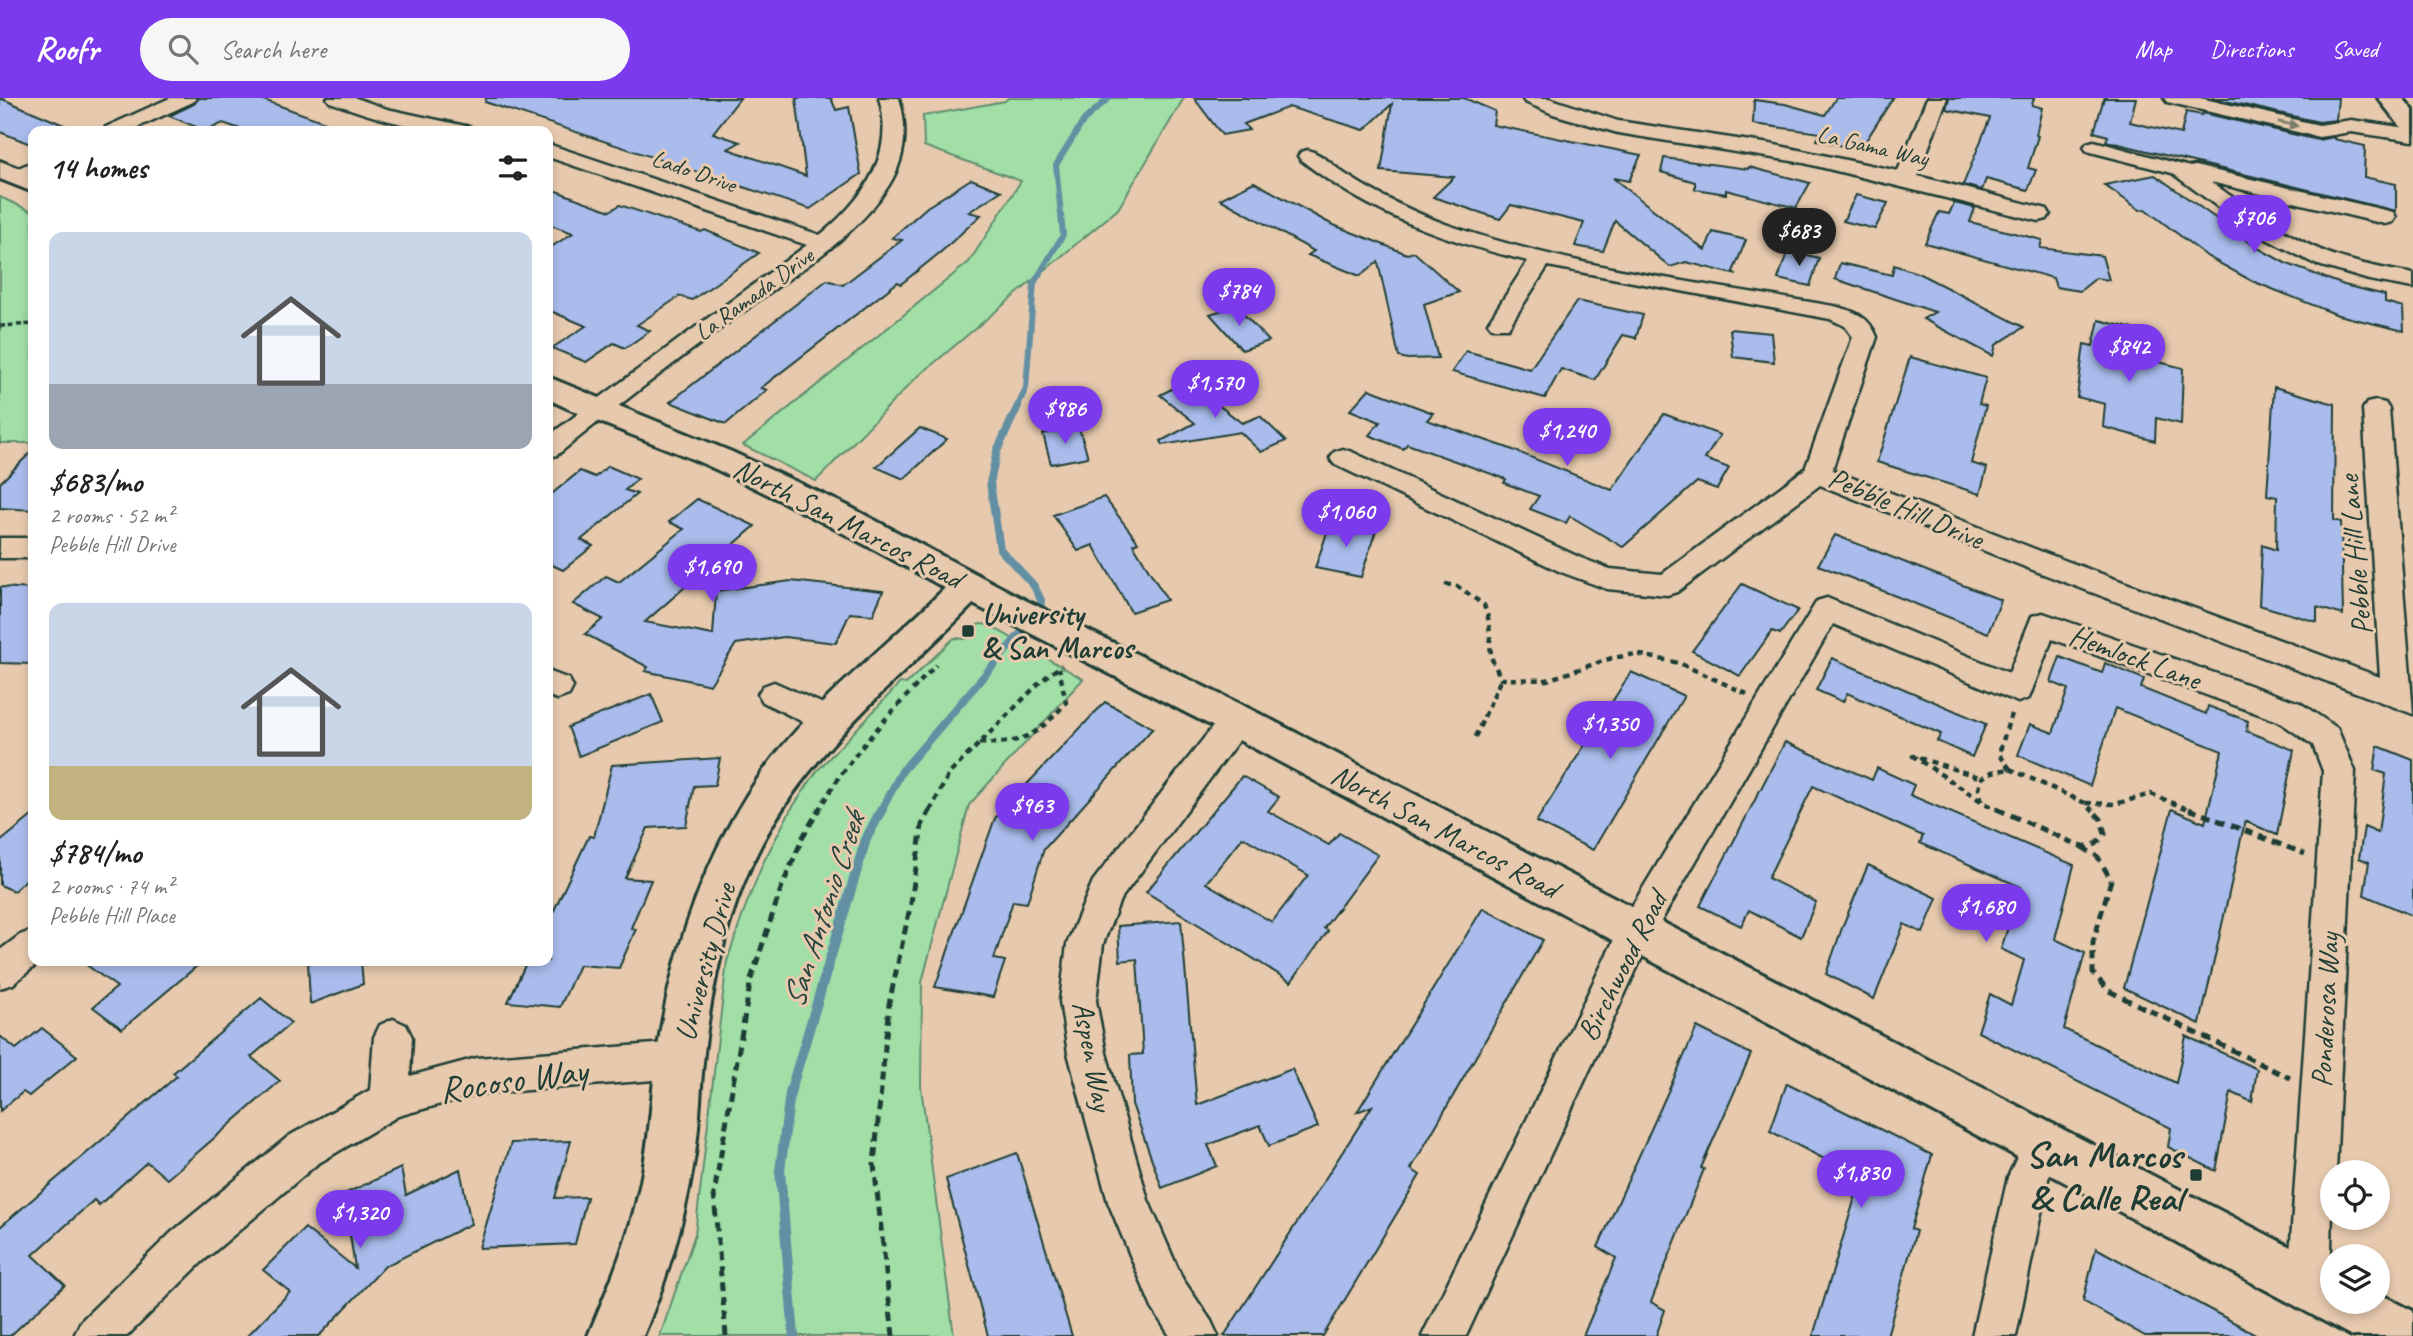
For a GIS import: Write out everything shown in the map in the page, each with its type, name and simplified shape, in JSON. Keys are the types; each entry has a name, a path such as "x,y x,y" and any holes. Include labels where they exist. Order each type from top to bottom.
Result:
{"street":[{"path":"124,126 186,98"},
{"path":"337,98 382,114 439,126"},
{"name":"La Ramada Drive","path":"553,445 595,410 823,243 859,209 879,185 891,160 896,138 889,98"},
{"name":"La Gama Way","path":"1532,98 1575,115 1611,124 1772,150 1906,179 2039,214"},
{"path":"1906,179 1937,98"},
{"path":"2174,98 2319,131 2351,127 2413,135"},
{"path":"2390,98 2413,126"},
{"path":"2319,110 2351,127"},
{"path":"2094,147 2385,217"},
{"name":"Lado Drive","path":"553,152 823,243"},
{"name":"Pebble Hill Drive","path":"1308,156 1328,173 1372,201 1415,220 1542,258 1652,282 1834,313 1871,324 1816,474 2035,560 2405,699"},
{"path":"2179,169 2257,225 2323,259 2369,273 2413,281"},
{"path":"2257,225 2275,191"},
{"path":"1500,323 1542,258"},
{"name":"North San Marcos Road","path":"553,389 595,410 721,459 834,513 1012,608 1069,649 1236,720 2042,1147 2320,1291"},
{"name":"Pebble Hill Lane","path":"2376,409 2405,699"},
{"path":"1343,458 1571,565 1607,579 1667,585 1816,474"},
{"path":"0,548 28,548"},
{"name":"University Drive","path":"615,1336 632,1303 653,1237 669,1164 679,1060 695,973 721,885 752,821 784,774 828,720 970,585"},
{"name":"Birchwood Road","path":"1444,1336 1636,932 1827,609 2018,690"},
{"name":"Hemlock Lane","path":"2018,690 2043,624 2289,712 2326,737"},
{"path":"774,694 828,720"},
{"name":"Aspen Way","path":"1196,1336 1167,1293 1128,1202 1087,1052 1078,1001 1085,944 1105,892 1236,720"},
{"name":"Ponderosa Way","path":"2326,737 2339,771 2320,1093 2326,1244"},
{"path":"0,972 28,950"},
{"path":"389,1100 393,1037"},
{"name":"Rocoso Way","path":"96,1336 187,1247 303,1150 389,1100 477,1076 679,1060"},
{"path":"1994,1336 2028,1177 2042,1147"},
{"name":"North San Marcos Road","path":"2364,1314 2406,1336"}],"path":[{"path":"0,326 28,324"},
{"path":"1445,584 1457,586 1484,605 1489,621 1491,657 1501,679 1475,737"},
{"path":"979,743 1009,745 1041,731 1066,704 1069,649"},
{"path":"893,1336 874,1164 890,1004 911,903 922,825 949,774 1069,649"},
{"path":"1501,679 1529,684 1574,674 1603,660 1636,654 1676,661 1770,705"},
{"path":"726,1336 714,1194 751,979 781,889 803,837 838,775 869,735 941,659"},
{"path":"2018,690 1999,754 2010,769 2085,803 2101,819 2105,834 2096,844 2082,847"},
{"path":"1982,778 1913,756 1982,802 2082,847 2098,857 2111,880 2093,942 2093,974 2109,991 2320,1093"},
{"path":"1982,802 1979,789 1982,778 1992,772 2010,769"},
{"path":"2085,803 2115,804 2151,794 2333,866"}],"green space":[{"path":"1008,98 1184,98 1118,209 915,379 816,481 743,445 969,262 1021,181 924,146 923,116 1005,101"},
{"path":"0,197 28,210 28,443 0,443"},
{"path":"989,625 1083,679 969,805 922,982 921,1087 954,1336 660,1336 695,1234 727,961 763,863 790,811 817,771 900,683 906,684 954,638 965,639 974,626"}],"building":[{"path":"0,98 66,126 28,126 28,143 0,132"},
{"path":"199,98 258,98 336,126 232,126 223,123 217,126 194,126 169,116 194,104"},
{"path":"486,98 740,98 713,133 740,142 728,149 806,176 796,98 831,98 836,110 849,107 861,174 810,209 485,102"},
{"path":"1194,98 1464,98 1495,111 1493,125 1641,155 1629,181 1613,178 1705,250 1713,232 1746,240 1733,272 1737,275 1686,262 1670,267 1615,221 1603,251 1575,246 1584,223 1511,205 1500,219 1433,197 1454,177 1381,171 1392,104 1364,130 1289,107 1244,124 1249,130 1222,135"},
{"path":"1836,98 1893,98 1860,150 1817,140 1821,133 1753,124 1754,100 1785,104 1825,115"},
{"path":"1949,98 2034,98 2032,105 2042,108 2036,135 2038,136 2028,168 2036,170 2028,190 1986,179 1982,190 1963,185 1990,118 1946,109"},
{"path":"2104,98 2136,98 2130,122 2181,134 2186,112 2203,113 2318,140 2334,137 2365,146 2364,177 2396,184 2396,211 2106,141 2108,136 2094,132"},
{"path":"2212,98 2338,98 2336,120 2319,122"},
{"path":"1664,158 1749,167 1810,183 1796,208 1726,190 1726,194 1695,189 1695,182 1661,172"},
{"path":"2155,175 2256,247 2285,263 2344,285 2385,295 2385,302 2403,307 2404,331 2338,315 2252,281 2208,257 2145,209 2140,210 2104,185"},
{"path":"971,179 1001,191 969,212 981,215 901,284 898,282 761,388 767,390 726,424 670,402 827,280 843,285 902,240 892,238 927,207"},
{"path":"1254,182 1331,224 1407,254 1414,252 1459,292 1424,304 1438,358 1399,357 1378,262 1360,276 1308,255 1314,251 1220,199"},
{"path":"553,190 610,211 620,205 701,232 705,230 759,253 692,300 680,296 637,325 650,331 625,348 614,343 586,362 553,348 586,326 553,312 553,246 573,233 553,226"},
{"path":"1856,195 1888,203 1875,229 1843,221"},
{"path":"1954,203 1975,208 1970,222 2042,240 2040,248 2102,256 2109,280 2096,278 2080,291 2056,287 2053,278 1925,243 1939,212 1949,214"},
{"path":"1788,250 1819,258 1810,286 1778,279"},
{"path":"1840,263 1892,275 1894,265 1920,274 2024,327 1996,345 1993,356 1923,319 1935,312 1835,279"},
{"path":"1577,301 1643,315 1636,338 1623,335 1595,380 1561,369 1545,398 1452,372 1466,351 1530,369"},
{"path":"1236,306 1269,341 1242,350 1210,314"},
{"path":"2099,320 2133,329 2127,354 2183,368 2181,424 2156,418 2155,441 2103,427 2105,404 2077,397 2084,344 2093,346"},
{"path":"1730,329 1771,333 1774,362 1733,357"},
{"path":"1910,357 1986,378 1979,404 1986,406 1971,463 1987,468 1980,494 1877,462"},
{"path":"1187,381 1242,423 1260,416 1286,441 1261,452 1240,432 1163,445 1161,441 1195,423 1160,395"},
{"path":"2274,387 2335,404 2334,520 2341,522 2343,615 2317,607 2317,622 2259,605 2262,545 2276,550 2277,497 2267,495"},
{"path":"1369,389 1433,413 1427,420 1508,448 1612,490 1664,414 1720,435 1705,459 1729,468 1717,489 1697,482 1623,547 1570,516 1566,523 1530,509 1539,496 1504,483 1506,479 1407,444 1403,449 1369,435 1380,422 1350,410"},
{"path":"920,428 947,439 904,479 876,467"},
{"path":"1079,428 1088,457 1051,464 1043,434"},
{"path":"28,455 28,510 0,508 0,483"},
{"path":"608,466 638,479 625,490 637,494 581,540 593,546 563,570 553,565 553,493 580,471 595,477"},
{"path":"1104,497 1138,542 1133,544 1167,600 1131,612 1093,545 1078,551 1053,515"},
{"path":"697,499 755,526 645,622 713,635 716,591 791,581 883,591 873,615 850,613 836,643 784,637 736,644 710,685 645,671 648,667 585,634 603,619 573,604 606,576 619,582 684,529 669,522"},
{"path":"1331,521 1376,530 1361,577 1315,568"},
{"path":"1835,535 2001,600 1988,633 1818,565"},
{"path":"1742,584 1798,610 1780,634 1772,631 1740,676 1692,651"},
{"path":"0,587 28,589 28,664 0,663"},
{"path":"2060,657 2102,673 2105,663 2144,679 2141,688 2206,714 2208,706 2248,721 2246,731 2294,750 2277,835 2245,821 2200,1024 2124,988 2172,809 2205,823 2222,751 2115,708 2090,786 2018,755 2030,724 2053,733 2068,689 2051,682"},
{"path":"1832,658 1986,724 1972,757 1937,741 1941,734 1847,693 1843,702 1816,690"},
{"path":"1631,672 1684,696 1593,850 1536,822"},
{"path":"651,694 663,722 579,756 568,727"},
{"path":"1105,702 1153,728 1044,849 1027,903 1013,901 994,959 1005,961 993,997 935,987 995,818"},
{"path":"1785,742 1872,780 1877,768 1914,785 1910,795 2074,865 2055,939 2085,953 2064,1029 2176,1083 2186,1036 2257,1069 2252,1102 2231,1092 2216,1171 2168,1147 2171,1128 1978,1032 1990,994 2011,1005 2024,960 2001,949 2021,887 1920,843 1923,836 1813,786 1768,878 1816,902 1801,937 1749,910 1741,926 1700,906"},
{"path":"2378,746 2413,760 2413,916 2364,895 2369,862 2359,858 2364,827 2378,833 2386,774 2374,770"},
{"path":"720,758 715,785 694,786 686,826 648,828 625,878 651,880 631,928 636,929 619,968 579,965 560,1007 508,1002 525,966 553,966 553,912 589,836 594,837 612,765"},
{"path":"1242,776 1279,797 1268,811 1329,845 1339,833 1378,855 1324,928 1328,931 1291,982 1146,892","holes":["1243,837 1308,875 1272,922 1206,883"]},
{"path":"28,819 28,878 14,891 0,885 0,842"},
{"path":"1868,865 1937,898 1923,933 1904,924 1874,999 1826,974"},
{"path":"1483,908 1543,940 1411,1169 1420,1175 1323,1336 1224,1336 1372,1106 1357,1112"},
{"path":"1181,921 1197,1105 1292,1069 1318,1127 1269,1146 1260,1125 1208,1145 1217,1166 1162,1188 1132,1104 1130,1055 1143,1054 1137,959 1120,961 1118,926"},
{"path":"88,966 197,966 122,1029 93,1007 117,987"},
{"path":"308,966 361,966 363,984 310,1004"},
{"path":"261,998 291,1023 251,1057 280,1081 167,1179 147,1162 99,1205 94,1200 33,1255 65,1285 10,1336 0,1336 0,1227 177,1076 173,1073"},
{"path":"1697,1027 1751,1054 1701,1168 1704,1169 1651,1302 1665,1310 1656,1336 1583,1336 1616,1258 1598,1247"},
{"path":"42,1028 77,1056 29,1096 23,1092 0,1111 0,1036 16,1049"},
{"path":"1787,1083 1932,1155 1911,1229 1916,1231 1887,1336 1813,1336 1861,1178 1770,1131"},
{"path":"571,1141 555,1198 587,1197 575,1244 479,1248 511,1143"},
{"path":"1017,1153 1072,1336 988,1336 946,1179"},
{"path":"401,1168 406,1195 460,1169 471,1224 385,1266 319,1336 247,1336 290,1292 263,1270 305,1228 355,1268 344,1194"},
{"path":"2096,1248 2259,1336 2145,1336 2083,1301"}],"waterway":[{"name":"San Antonio Creek","path":"1017,408 1026,388 1034,283 1063,235 1056,165 1084,120 1109,98"},
{"name":"San Antonio Creek","path":"881,811 902,771 1040,611 1041,600 1034,586 1000,549 990,483 997,451 1018,406"},
{"name":"San Antonio Creek","path":"794,1336 780,1171 790,1093 866,839 882,809"}],"place":[{"name":"University & San Marcos","path":"968,631"},
{"name":"San Marcos & Calle Real","path":"2196,1175"}]}
